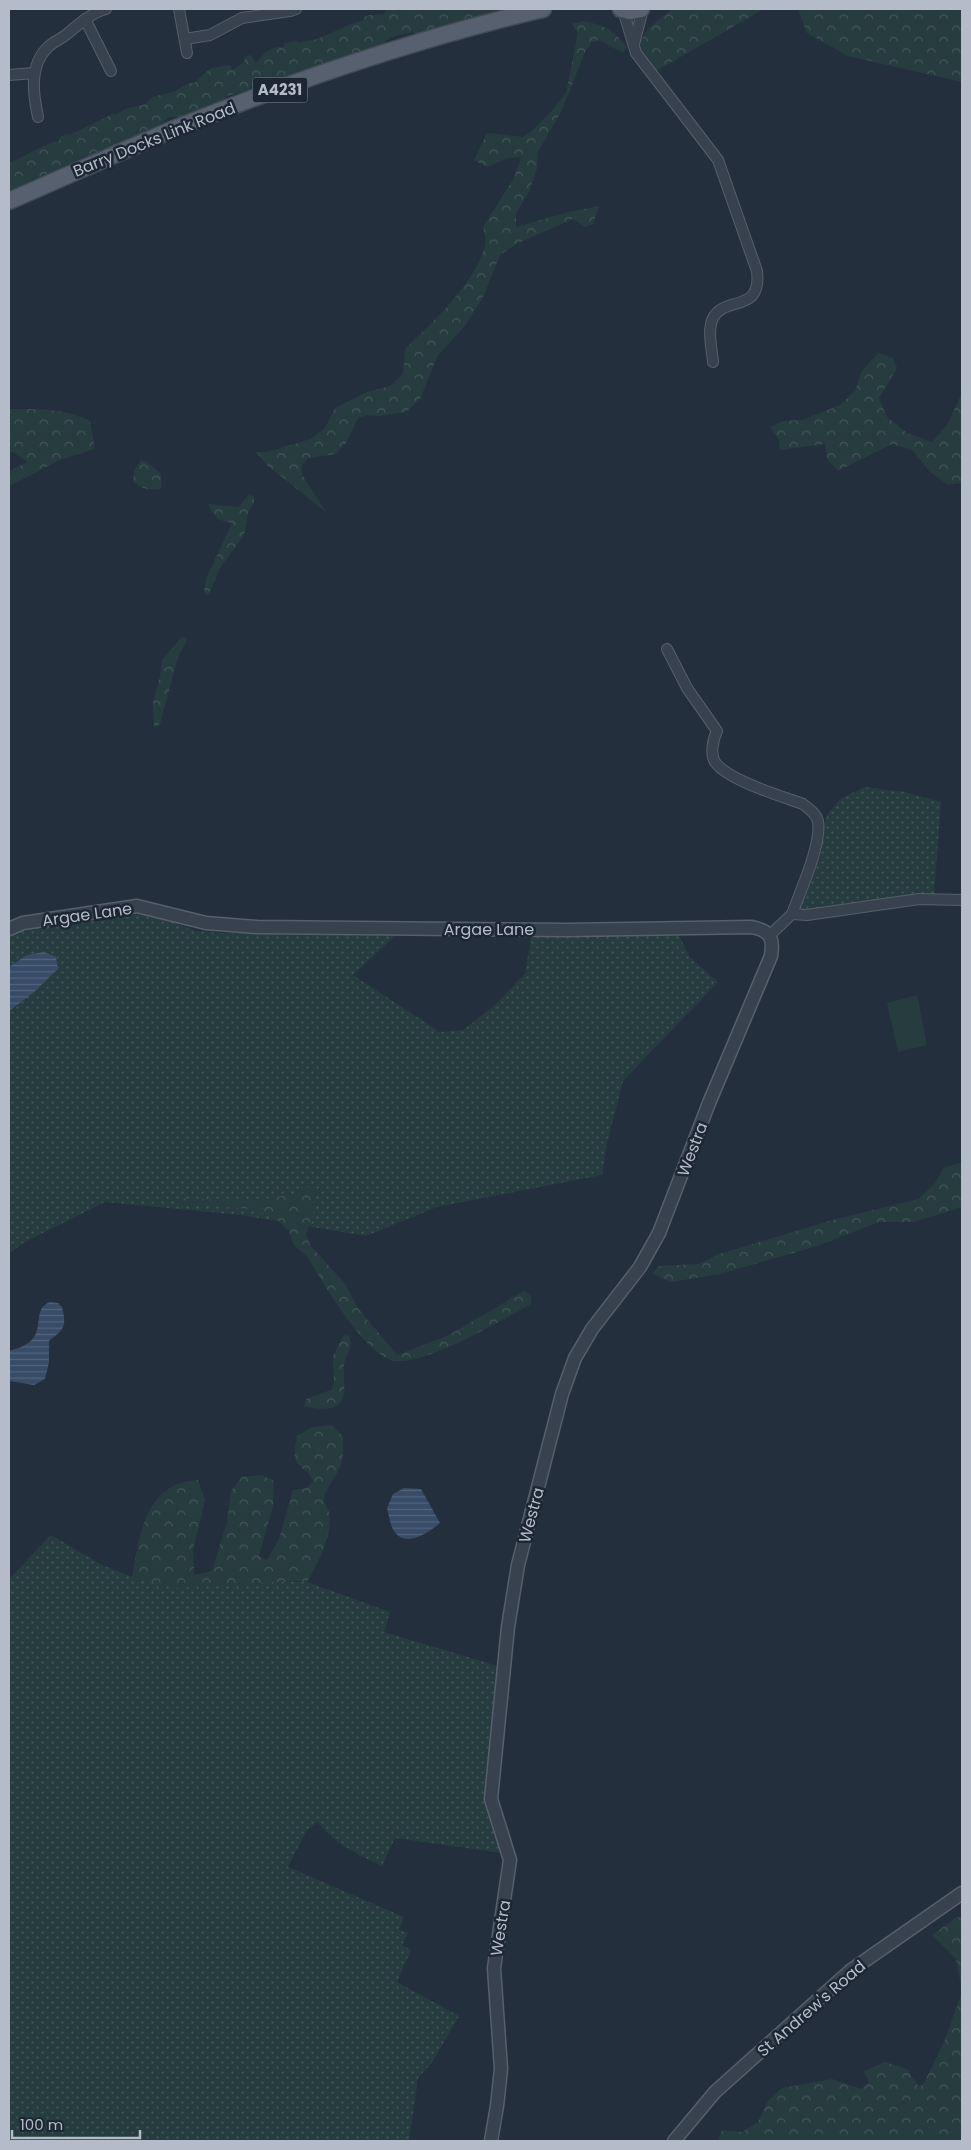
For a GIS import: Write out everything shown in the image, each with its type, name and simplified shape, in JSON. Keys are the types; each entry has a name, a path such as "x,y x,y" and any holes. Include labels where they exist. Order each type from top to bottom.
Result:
{"main road":[{"name":"Barry Docks Link Road","path":"13,199 171,130 283,88 397,50 543,9"},
{"path":"622,9 629,11 642,9"}],"street":[{"path":"38,117 34,92 34,72 37,60 48,48 85,19 106,9"},
{"path":"179,9 187,54"},
{"path":"185,39 210,35 242,18 268,12 296,9"},
{"path":"622,9 636,53 718,160 757,271 758,283 750,298 718,312 713,318 711,329 713,362"},
{"path":"634,45 635,33 642,9"},
{"path":"85,19 111,71"},
{"path":"9,76 34,72"},
{"path":"667,650 687,688 717,731 712,750 714,760 724,772 803,804 813,811 818,821 816,841 792,914 770,935"},
{"path":"792,914 807,914 920,899 962,900"},
{"name":"Argae Lane","path":"9,929 23,924 137,906 206,923 256,927 558,930 752,927 762,929 770,935"},
{"name":"Westra","path":"491,2141 501,2069 494,1968 510,1860 491,1799 508,1627 518,1565 562,1394 574,1358 592,1329 640,1267 658,1233 709,1103 771,956 773,944 770,935"},
{"name":"St Andrew's Road","path":"674,2141 715,2092 850,1971 962,1893"}],"green space":[{"path":"387,9 498,9 489,15 484,14 417,36 413,32 391,37 375,50 259,88 252,85 249,90 227,96 220,104 215,106 210,103 207,107 191,113 179,117 169,117 159,125 135,137 132,136 108,149 103,148 92,155 85,156 30,184 26,183 9,193 9,163 46,145 59,141 60,137 66,134 69,135 113,114 116,115 125,109 146,104 154,97 194,83 211,68 230,65 232,70 244,62 245,57 251,55 256,63 268,51 283,47 285,43 296,41 299,43 319,38 364,20 364,17 384,14"},
{"path":"672,9 764,9 656,71 642,54 639,44 648,29"},
{"path":"798,9 962,9 962,82 848,56 807,33"},
{"path":"582,21 607,29 627,47 623,53 599,40 592,42 585,52 562,110 538,152 537,168 529,192 516,213 516,227 569,212 599,206 593,224 585,227 573,219 516,244 500,255 483,297 465,326 438,355 420,399 406,412 379,416 367,415 358,418 346,443 336,454 308,458 301,467 303,476 326,512 268,466 256,452 267,452 311,439 325,428 335,408 367,392 390,386 403,374 405,349 451,302 472,275 485,246 486,239 483,227 514,178 521,157 507,158 487,167 474,160 487,133 523,137 551,112 566,93 578,33 572,24"},
{"path":"878,353 893,358 897,368 879,398 887,417 907,433 932,442 947,425 962,393 962,483 948,485 929,471 912,450 892,444 838,471 827,459 825,444 780,450 779,440 770,427 783,421 802,420 840,405 855,391 862,371"},
{"path":"9,409 61,411 90,421 95,449 62,459 9,486 9,471 28,462 13,452 9,453"},
{"path":"141,460 147,462 161,474 161,489 146,489 133,481 134,471"},
{"path":"249,495 254,496 254,503 248,513 244,535 220,568 208,596 204,592 206,579 232,523 217,518 208,504 238,507"},
{"path":"184,637 187,640 178,657 160,724 154,728 153,702 160,677 162,660"},
{"path":"864,787 905,792 941,802 934,896 805,911 799,906 827,815 840,799"},
{"path":"138,909 196,931 224,933 399,932 353,975 440,1032 463,1030 495,1005 525,974 531,937 677,931 689,956 718,982 623,1081 607,1143 602,1175 437,1207 366,1236 241,1215 105,1202 23,1243 9,1254 9,936 25,929"},
{"path":"917,995 927,1045 898,1052 887,1003"},
{"path":"962,1162 962,1207 914,1222 879,1222 817,1246 720,1274 671,1282 653,1274 658,1266 699,1264 719,1254 836,1219 919,1199 935,1183 943,1168"},
{"path":"314,1184 313,1213 306,1235 311,1246 346,1285 357,1307 397,1355 447,1336 524,1291 531,1296 531,1304 481,1331 438,1351 418,1358 401,1361 388,1359 376,1351 353,1327 306,1255 294,1246 289,1231 276,1219 253,1209 180,1204 180,1198 260,1202 271,1197 291,1195"},
{"path":"348,1335 351,1343 344,1365 344,1389 340,1402 336,1406 326,1409 304,1406 306,1399 331,1390 334,1382 333,1356 343,1336"},
{"path":"332,1425 343,1437 342,1459 324,1499 329,1511 330,1522 327,1540 307,1582 175,1588 132,1577 143,1525 155,1502 164,1492 175,1485 198,1480 205,1500 193,1550 194,1575 212,1571 227,1522 231,1491 242,1477 262,1475 274,1481 273,1506 259,1556 267,1560 279,1539 293,1490 307,1488 313,1482 310,1475 296,1461 297,1436 312,1427"},
{"path":"51,1535 102,1565 132,1577 307,1582 390,1612 384,1632 498,1666 484,1800 502,1853 395,1838 382,1866 355,1853 339,1842 318,1822 307,1830 288,1867 404,1917 399,1929 408,1933 402,1945 411,1950 397,1982 459,2016 431,2064 418,2078 409,2141 9,2141 9,1576 11,1577"},
{"path":"957,1917 962,1918 962,1990 956,1959 932,1935"},
{"path":"962,1992 962,2141 718,2141 722,2130 742,2132 758,2122 768,2101 782,2088 832,2079 861,2089 869,2083 864,2071 885,2062 907,2069 919,2087 924,2083 944,2042"}],"water":[{"path":"44,952 56,957 58,969 33,993 9,1011 9,967 27,955"},
{"path":"50,1302 58,1303 62,1307 64,1323 61,1330 49,1341 49,1362 45,1379 34,1385 9,1381 9,1351 23,1346 32,1340 38,1328 42,1308"},
{"path":"404,1488 421,1489 440,1523 430,1531 411,1539 405,1539 394,1531 387,1508 393,1494"}]}
